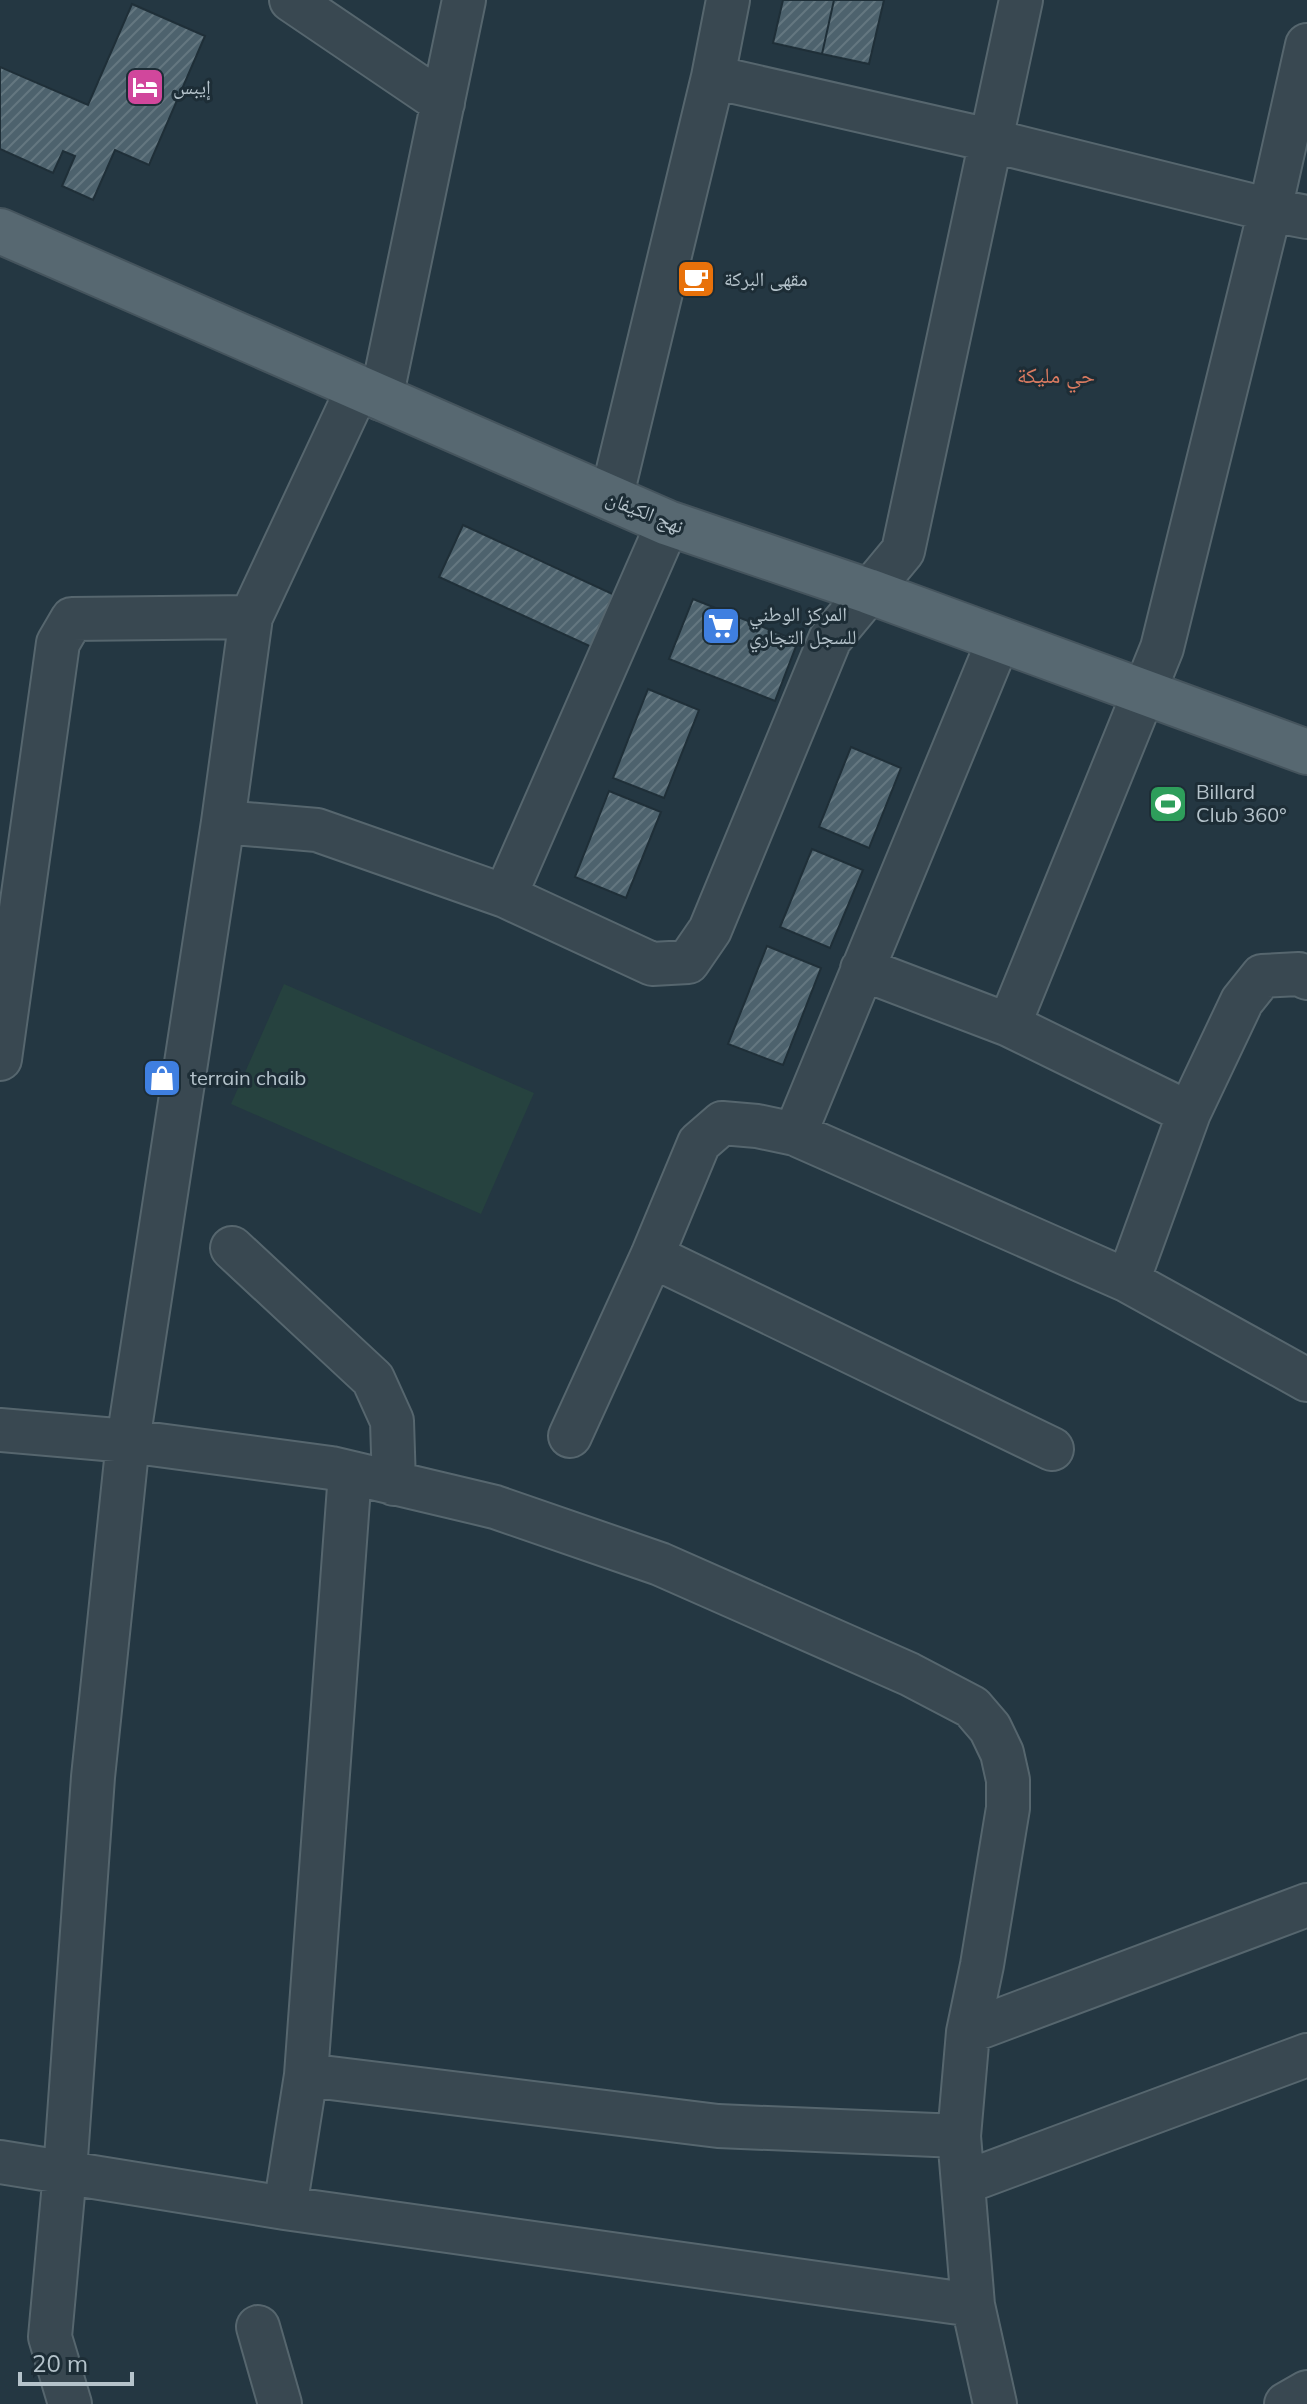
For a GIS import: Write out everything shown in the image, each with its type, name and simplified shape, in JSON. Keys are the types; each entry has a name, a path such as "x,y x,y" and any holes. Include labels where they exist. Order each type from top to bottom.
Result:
{"main road":[{"name":"نهج الكيفان","path":"0,231 668,523 868,591 1307,752"}],"street":[{"path":"291,0 443,103"},
{"path":"70,2404 50,2337 93,1777 128,1441 223,822 251,617 369,393 443,103 464,0"},
{"path":"223,822 317,830 505,896 652,964 688,962 710,930 830,639 903,551 1021,0"},
{"path":"611,499 713,77 722,3"},
{"path":"1009,1025 1162,648 1289,214 1307,45"},
{"path":"713,77 989,140 1289,214"},
{"path":"505,896 668,523"},
{"path":"0,1059 58,643 72,619 251,617"},
{"path":"795,1134 999,639"},
{"path":"862,969 1009,1025 1189,1113"},
{"path":"1128,1281 1189,1113 1242,1001 1262,976 1299,974 1307,978"},
{"path":"570,1436 652,1256 699,1143 722,1123 795,1134 1128,1281 1307,1380"},
{"path":"232,1248 373,1379 392,1421 394,1484"},
{"path":"652,1256 1052,1449"},
{"path":"0,1430 128,1441 350,1473 495,1507 660,1564 909,1674 972,1707 990,1728 1002,1753 1008,1794 982,1965 968,2032 959,2136 973,2305 995,2404"},
{"path":"285,2208 306,2075 350,1473"},
{"path":"968,2032 1307,1905"},
{"path":"963,2183 1307,2055"},
{"path":"306,2075 718,2126 959,2136"},
{"path":"0,2162 285,2208 973,2305"},
{"path":"258,2327 280,2404"},
{"path":"1286,2404 1307,2392"}],"green space":[{"path":"284,984 534,1093 481,1214 231,1104"}],"building":[{"path":"783,0 834,0 822,54 773,43"},
{"path":"834,0 884,0 869,64 822,54"},
{"path":"132,4 205,36 149,165 115,150 93,200 62,186 75,156 63,151 53,173 0,149 0,67 88,105"},
{"path":"463,525 619,597 596,649 439,577"},
{"path":"693,599 798,641 775,701 669,659"},
{"path":"648,689 699,710 664,798 613,778"},
{"path":"851,747 901,768 869,848 819,827"},
{"path":"609,791 661,812 626,898 575,877"},
{"path":"812,849 863,870 830,948 780,927"},
{"path":"767,946 821,968 783,1065 728,1044"}],"place":[{"name":"إيبس","path":"145,87"},
{"name":"مقهى البركة","path":"696,279"},
{"name":"المركز الوطني للسجل التجاري","path":"721,626"},
{"name":"Billard Club 360°","path":"1168,804"},
{"name":"terrain chaib","path":"162,1078"}],"district":[{"name":"حي مليكة","path":"1056,375"}]}
